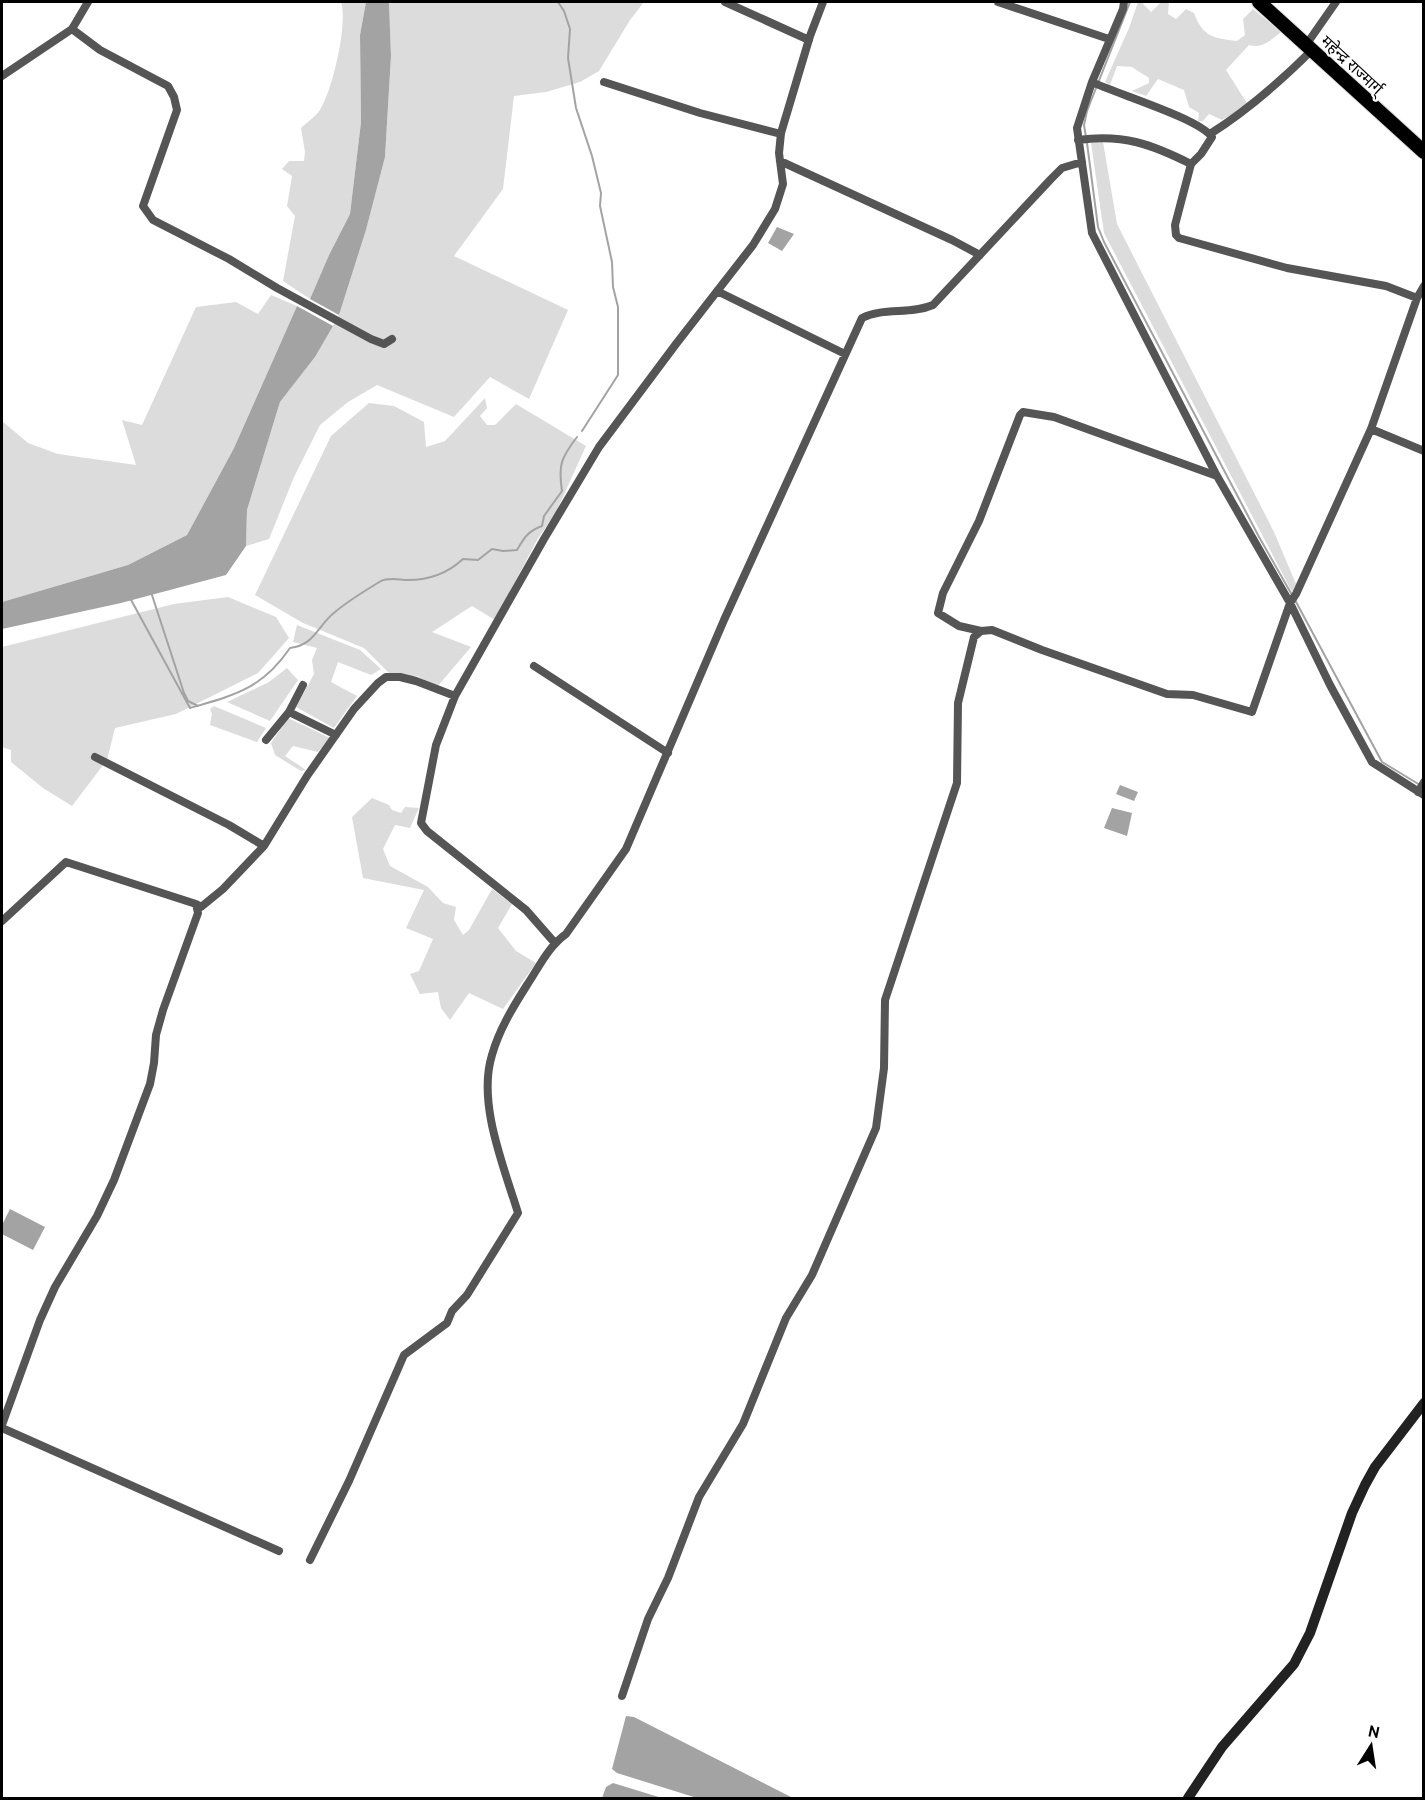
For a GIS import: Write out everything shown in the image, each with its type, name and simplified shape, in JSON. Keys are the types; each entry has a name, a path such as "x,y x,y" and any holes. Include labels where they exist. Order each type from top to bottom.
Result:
{"highway":[{"name":"महेन्द्र राज्मार्ग्","path":"1259,2 1424,152"}],"main road":[{"path":"1188,1798 1222,1747 1294,1664 1310,1634 1358,1498 1375,1467 1424,1403"}],"street":[{"path":"2,76 72,29 88,2"},
{"path":"725,2 809,40"},
{"path":"554,942 526,910 442,844 427,831 421,822 436,746 454,696 599,447 753,245 775,209 783,184 778,153 781,134 809,40 823,2"},
{"path":"998,2 1109,39"},
{"path":"1124,2 1078,120 1078,140 1092,233 1217,476 1290,603 1330,685 1372,762 1421,794 1424,782"},
{"path":"1210,134 1234,119 1274,88 1309,47 1336,2"},
{"path":"72,29 100,50 168,86 174,97 177,110 142,206 153,220 229,259 371,339 384,344 392,339"},
{"path":"604,82 700,113 781,134"},
{"path":"1092,82 1178,116 1210,134"},
{"path":"1210,134 1212,136 1209,144 1191,164 1175,225 1176,235 1179,238 1287,268 1386,286 1417,297"},
{"path":"1078,140 1107,137 1144,143 1191,164"},
{"path":"780,161 980,255"},
{"path":"310,1560 349,1481 404,1355 447,1323 452,1311 467,1295 518,1213 496,1140 488,1103 491,1056 508,1015 554,942 566,934 626,849 724,620 862,318 871,313 924,309 933,305 1062,168 1082,162"},
{"path":"1217,476 1054,417 1023,412 979,521 943,593 938,613 959,626 981,631 992,630 1167,694 1193,696 1252,712 1290,603 1371,429 1417,297 1424,286"},
{"path":"717,291 845,354"},
{"path":"1371,429 1424,451"},
{"path":"622,1696 648,1619 669,1578 699,1497 743,1424 786,1318 812,1275 876,1128 884,1068 885,1000 957,783 958,703 975,637 981,631"},
{"path":"534,666 668,753"},
{"path":"2,921 66,862 201,907 223,889 264,846 307,776 354,709 378,683 386,677 400,677 454,696"},
{"path":"266,740 289,712 303,685"},
{"path":"289,712 336,735"},
{"path":"95,757 229,825 264,846"},
{"path":"196,904 198,913 156,1035 150,1084 114,1180 97,1216 55,1287 40,1320 2,1426 279,1551"}],"shaded area":[{"path":"341,2 366,2 360,35 361,122 350,214 310,299 283,281 295,216 287,206 292,176 282,169 289,161 304,161 305,152 301,128 319,111 326,99 341,39 343,12"},
{"path":"366,2 389,2 391,56 385,157 366,230 339,315 310,299 350,214 361,122 360,35"},
{"path":"389,2 644,2 630,20 599,71 580,82 546,92 514,96 503,189 454,256 568,310 529,399 490,377 454,417 377,385 348,402 320,425 294,477 269,539 246,546 247,510 280,402 315,357 339,315 366,230 385,157 391,56"},
{"path":"1138,2 1143,2 1151,12 1161,2 1169,2 1168,14 1176,19 1186,9 1194,13 1205,32 1221,39 1237,41 1245,35 1243,19 1253,9 1281,32 1262,45 1249,45 1226,70 1248,105 1222,120 1209,114 1203,121 1198,121 1199,113 1189,107 1184,90 1158,79 1146,96 1132,91 1149,83 1149,78 1132,67 1117,66 1110,85 1105,82"},
{"path":"1103,142 1117,224 1274,532 1296,584 1292,592 1104,233 1091,143"},
{"path":"777,227 794,234 782,251 768,243"},
{"path":"271,295 297,306 234,448 187,535 128,565 2,602 2,421 28,443 58,454 136,465 122,420 142,425 196,307 236,302 258,314"},
{"path":"297,306 333,326 315,357 280,402 247,510 246,546 226,575 121,603 2,629 2,602 128,565 187,535 234,448"},
{"path":"485,398 487,408 480,416 487,425 495,425 516,404 586,446 556,512 537,540 495,620 472,606 432,632 471,647 437,687 417,676 392,676 364,648 303,623 255,595 331,436 369,403 394,406 424,422 426,447 445,441"},
{"path":"228,597 276,617 289,638 258,673 176,714 115,728 107,760 72,806 43,788 11,762 11,750 2,747 2,647 174,604"},
{"path":"297,625 360,650 381,669 371,675 338,662 331,682 357,696 334,728 296,707 314,674 312,660 317,648 293,642"},
{"path":"287,668 298,680 270,721 227,702 269,682"},
{"path":"214,706 266,728 257,742 210,725 212,714 210,709"},
{"path":"288,718 330,738 318,752 293,746 285,756 306,770 301,771 275,755 271,743"},
{"path":"1120,785 1138,792 1134,801 1116,794"},
{"path":"372,798 401,813 405,807 419,808 410,828 395,825 383,849 390,866 428,887 443,903 456,907 454,920 463,935 469,930 492,889 512,904 498,928 516,951 536,963 503,1009 469,993 450,1020 441,1008 438,992 420,994 410,974 419,971 433,939 406,928 424,890 363,878 352,817"},
{"path":"1112,808 1132,813 1127,836 1104,828"},
{"path":"10,1209 45,1227 33,1250 2,1234 2,1225"},
{"path":"626,1716 634,1717 793,1798 697,1798 617,1773 612,1769"},
{"path":"613,1783 662,1798 602,1798 606,1787"}],"waterway":[{"path":"558,2 564,11 570,29 568,58 576,108 592,156 601,193 600,206 612,262 613,287 618,307 618,375 582,431"},
{"path":"1086,137 1084,125 1087,111 1130,2"},
{"path":"1087,143 1098,227 1104,242 1258,535 1292,595"},
{"path":"130,598 190,708 221,699 258,682 280,662 290,648 305,643 335,612 381,581 431,577 445,572 463,559 478,560 492,549 517,550 527,535 542,526 544,516 562,491 560,475 562,462 577,437"},
{"path":"151,592 184,693 188,701 198,706"},
{"path":"1295,600 1382,762 1420,785"}]}
